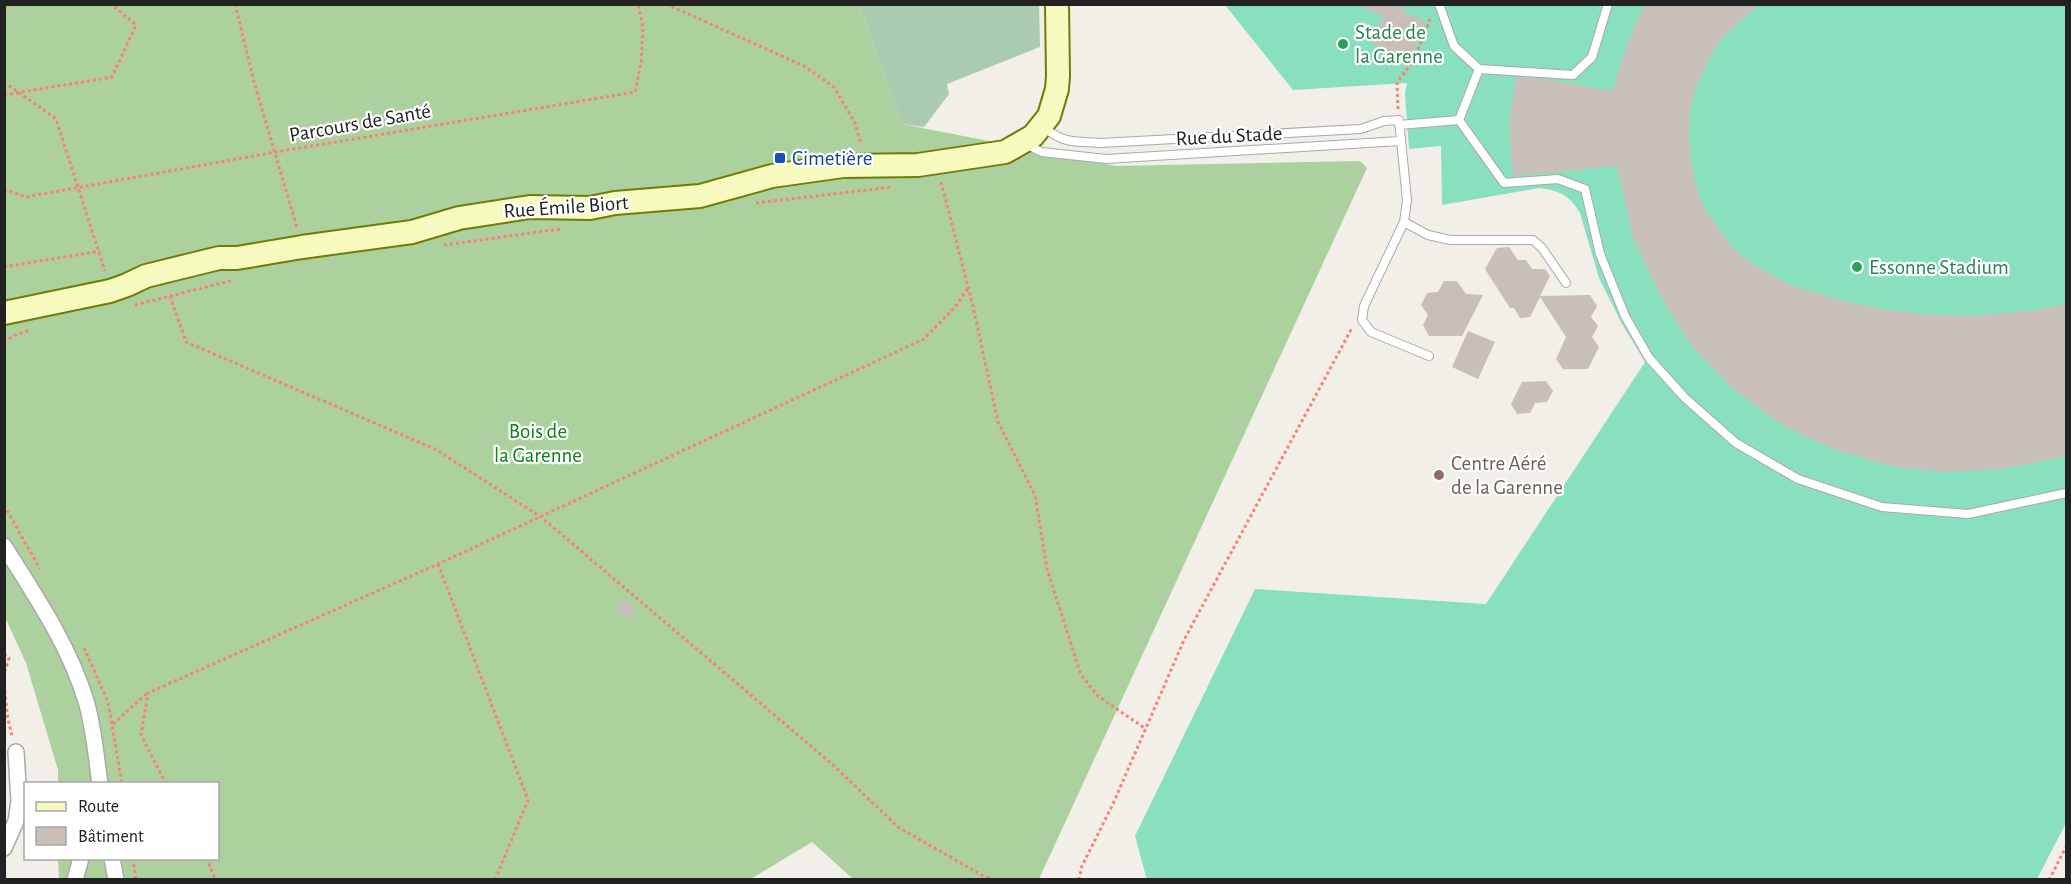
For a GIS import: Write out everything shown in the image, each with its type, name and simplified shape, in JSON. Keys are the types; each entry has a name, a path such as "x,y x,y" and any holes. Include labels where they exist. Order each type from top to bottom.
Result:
{"street":[{"path":"1045,121 1057,89 1057,4"},
{"name":"Rue Émile Biort","path":"4,313 110,291 146,276 219,258 237,258 412,232 459,218 531,207 590,208 615,203 700,196 772,176 866,165 918,165 999,153 1024,143 1045,121"},
{"name":"Rue Émile Biort","path":"4,325 22,314 75,299"},
{"path":"4,546 53,627 71,664 86,704 100,782"},
{"path":"92,782 94,743"},
{"path":"4,848 16,821 19,801 16,752"},
{"path":"75,879 80,860"},
{"path":"112,860 116,879"}],"lane":[{"path":"1439,4 1454,46 1479,69 1573,75 1592,57 1608,4"},
{"path":"1479,69 1459,120 1504,183 1558,179 1585,189 1600,254 1625,316 1649,358 1685,398 1736,443 1798,479 1882,507 1968,514 2067,493"},
{"name":"Rue du Stade","path":"1045,121 1057,138 1100,143 1361,129 1384,121 1459,120"},
{"path":"1399,122 1407,200 1404,222 1364,306 1362,320 1371,332 1429,356"},
{"name":"Rue du Stade","path":"1024,143 1042,152 1106,159 1400,141"},
{"path":"1404,222 1428,235 1450,240 1533,240 1542,248 1566,283"}],"path":[{"path":"4,6 18,4"},
{"path":"4,95 112,77 136,25 111,4"},
{"path":"234,4 302,247"},
{"name":"Parcours de Santé","path":"4,189 25,197 635,92 641,63 643,28 638,4"},
{"path":"666,4 804,66 834,87 855,123 866,165"},
{"path":"1399,122 1397,82 1414,60 1432,16"},
{"path":"4,82 56,119 100,251 110,291"},
{"path":"938,162 940,181 968,288 998,422 1035,495 1047,569 1081,675 1098,696 1146,729"},
{"path":"4,267 100,251"},
{"path":"113,724 148,693 438,564 924,339 956,306 968,288"},
{"path":"170,296 186,342 435,449 541,517 832,764 898,827 985,877 996,879"},
{"path":"1079,879 1082,866 1113,804 1184,640 1364,306"},
{"path":"438,564 528,800 495,879"},
{"path":"4,654 9,658 4,674"},
{"path":"4,685 8,718 16,752"},
{"path":"148,693 141,735 165,782"},
{"path":"2049,879 2067,847"},
{"path":"133,860 136,879"},
{"path":"207,860 216,879"}],"green space":[{"name":"Bois de la Garenne","path":"5,5 859,5 902,124 1116,166 1360,161 1367,168 1039,879 853,879 812,842 749,880 59,879 58,860 219,860 219,782 58,782 58,770 26,663 5,617"},
{"path":"859,5 1039,5 1040,47 947,84 949,94 924,127 902,124"},
{"path":"1225,5 2066,5 2066,823 2037,879 1147,880 1135,836 1255,589 1486,604 1645,362 1622,324 1599,278 1580,213 1568,198 1558,192 1539,188 1442,205 1441,146 1409,149 1405,93 1407,83 1293,90"}],"building":[{"path":"1355,4 1406,4 1403,12 1425,21 1411,57 1400,63 1381,55 1383,49 1372,44 1383,16"},
{"path":"1645,4 1759,4 1727,33 1714,49 1691,104 1689,124 1690,159 1698,193 1704,207 1724,237 1737,252 1754,265 1791,285 1880,309 1968,316 2037,310 2067,304 2067,456 2003,469 1948,472 1893,467 1833,449 1780,424 1731,387 1691,345 1661,297 1633,238 1617,166 1513,176 1509,125 1516,77 1544,79 1612,91 1629,39"},
{"path":"1509,247 1518,260 1526,260 1532,269 1545,269 1550,276 1540,296 1590,295 1597,306 1591,317 1598,326 1592,337 1599,347 1588,369 1563,369 1556,359 1566,337 1540,297 1530,317 1520,318 1514,308 1510,308 1485,269 1497,248"},
{"path":"1444,281 1457,281 1466,294 1483,295 1462,336 1429,336 1423,325 1428,315 1421,305 1427,293 1438,292"},
{"path":"1468,331 1495,342 1478,379 1452,367"},
{"path":"1546,381 1553,391 1547,402 1535,403 1530,413 1517,414 1511,404 1522,382"},
{"path":"626,599 637,610 628,620 617,609"}],"place":[{"name":"Stade de la Garenne","path":"1343,44"},
{"name":"Cimetière","path":"780,158"},
{"name":"Essonne Stadium","path":"1857,267"},
{"name":"Centre Aéré de la Garenne","path":"1439,475"}]}
